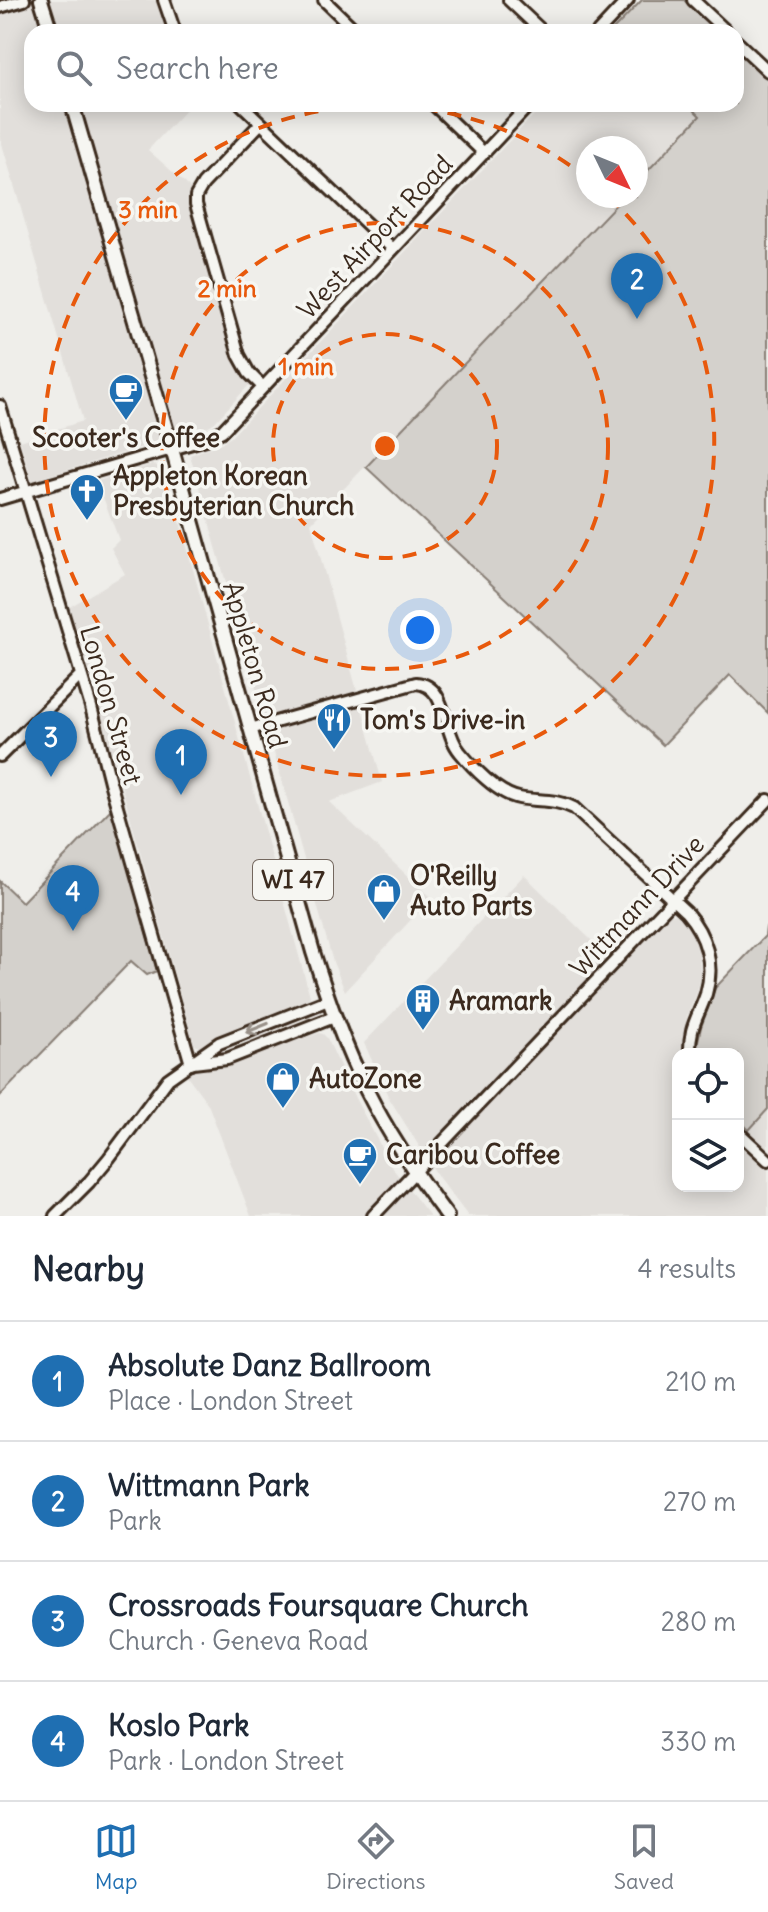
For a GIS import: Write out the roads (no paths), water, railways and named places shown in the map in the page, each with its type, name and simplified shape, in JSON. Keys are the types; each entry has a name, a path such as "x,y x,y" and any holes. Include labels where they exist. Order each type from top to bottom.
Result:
{"main road":[{"path":"41,0 48,24"},
{"name":"Appleton Road","path":"74,112 328,1000 367,1091 402,1153 447,1216"}],"street":[{"path":"0,7 24,0"},
{"path":"164,0 172,24"},
{"path":"324,0 349,24"},
{"path":"509,0 534,24"},
{"path":"606,24 628,0"},
{"path":"693,0 718,24"},
{"path":"744,48 768,71"},
{"path":"249,112 393,249"},
{"path":"441,112 484,153"},
{"name":"West Airport Road","path":"0,499 215,436 222,431 522,112"},
{"path":"261,123 203,184 196,196 196,204 239,355 249,373 263,387"},
{"name":"London Street","path":"0,406 81,675 191,1064"},
{"path":"0,756 81,675"},
{"path":"250,729 416,683 429,686 438,696 456,748 499,790 521,798 551,800 574,808 699,928 710,970 707,989 694,1021 691,1048"},
{"name":"Wittmann Drive","path":"373,1216 768,800"},
{"path":"55,1216 99,1170 168,1079 219,1043 328,1000"},
{"path":"191,1064 227,1059 334,1017"},
{"path":"744,1138 768,1160"}],"place":[{"name":"Wittmann Park","path":"637,319"},
{"name":"Scooter's Coffee","path":"126,422"},
{"name":"Appleton Korean Presbyterian Church","path":"87,522"},
{"name":"Tom's Drive-in","path":"334,751"},
{"name":"Crossroads Foursquare Church","path":"51,777"},
{"name":"Absolute Danz Ballroom","path":"181,795"},
{"name":"O'Reilly Auto Parts","path":"384,922"},
{"name":"Koslo Park","path":"73,931"},
{"name":"Aramark","path":"423,1032"},
{"name":"AutoZone","path":"283,1110"},
{"name":"Caribou Coffee","path":"360,1186"}]}
